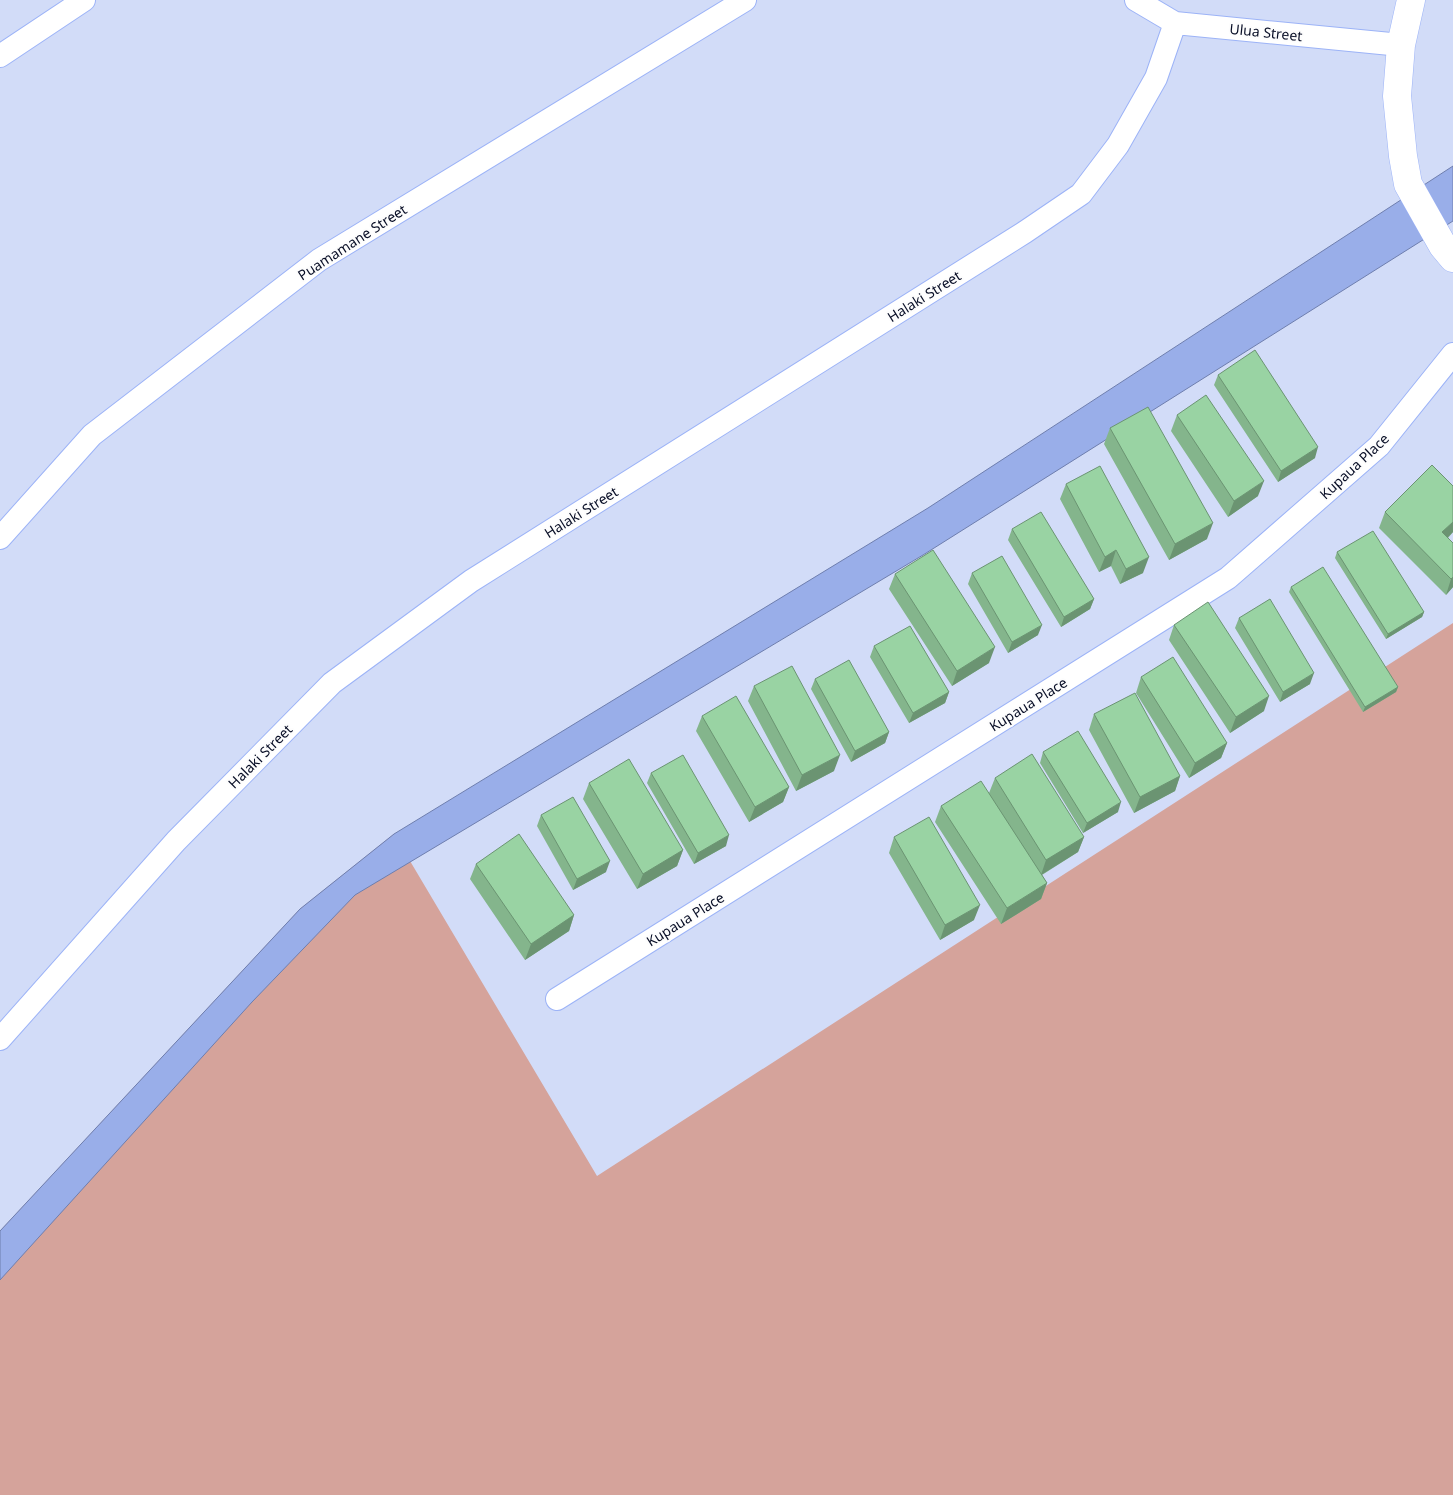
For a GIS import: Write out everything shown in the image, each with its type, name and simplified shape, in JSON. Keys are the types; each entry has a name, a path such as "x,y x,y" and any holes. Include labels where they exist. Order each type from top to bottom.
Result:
{"street":[{"path":"0,56 84,0"},
{"name":"Puamamane Street","path":"0,538 92,435 319,260 745,0"},
{"name":"Ulua Street","path":"1136,0 1175,23 1401,45"},
{"path":"1411,0 1401,45 1397,96 1403,156 1408,184 1445,248"},
{"name":"Halaki Street","path":"0,1038 176,841 332,683 471,581 1025,232 1081,194 1118,145 1156,78 1175,23"},
{"name":"Kupaua Place","path":"557,999 1228,578 1379,446 1453,354"}],"shaded area":[{"path":"1453,623 1453,1495 0,1495 0,1231 300,909 394,834 597,1176"}],"water":[{"path":"1453,166 1453,221 923,555 355,895 252,1002 0,1280 0,1231 300,909 394,834 928,508"}],"building":[{"path":"1255,350 1318,447 1281,471 1218,375"},
{"path":"1206,395 1264,481 1234,501 1177,415"},
{"path":"1148,407 1213,523 1175,544 1110,428"},
{"path":"1432,465 1453,486 1453,522 1442,532 1453,543 1453,577 1451,579 1385,512"},
{"path":"1100,466 1149,557 1126,569 1116,550 1105,557 1066,484"},
{"path":"1041,512 1094,599 1064,617 1012,529"},
{"path":"1373,531 1424,612 1388,634 1337,552"},
{"path":"933,550 995,647 957,671 895,574"},
{"path":"1002,556 1042,625 1012,642 972,573"},
{"path":"1323,567 1398,687 1365,707 1291,587"},
{"path":"1270,599 1314,673 1283,692 1239,618"},
{"path":"1208,602 1269,696 1236,717 1174,625"},
{"path":"910,626 949,692 913,713 874,646"},
{"path":"1173,657 1227,743 1195,763 1141,677"},
{"path":"849,660 889,732 855,751 815,679"},
{"path":"792,666 840,755 802,775 754,686"},
{"path":"1135,693 1180,776 1140,797 1094,714"},
{"path":"736,696 789,787 755,807 702,716"},
{"path":"1078,731 1121,802 1087,823 1043,752"},
{"path":"1032,754 1084,837 1046,860 995,778"},
{"path":"683,755 729,835 698,853 651,773"},
{"path":"629,759 683,850 643,874 589,783"},
{"path":"981,781 1047,883 1007,908 941,806"},
{"path":"573,797 610,861 577,879 541,815"},
{"path":"929,817 980,905 945,925 894,837"},
{"path":"519,834 574,915 531,944 476,864"}]}
